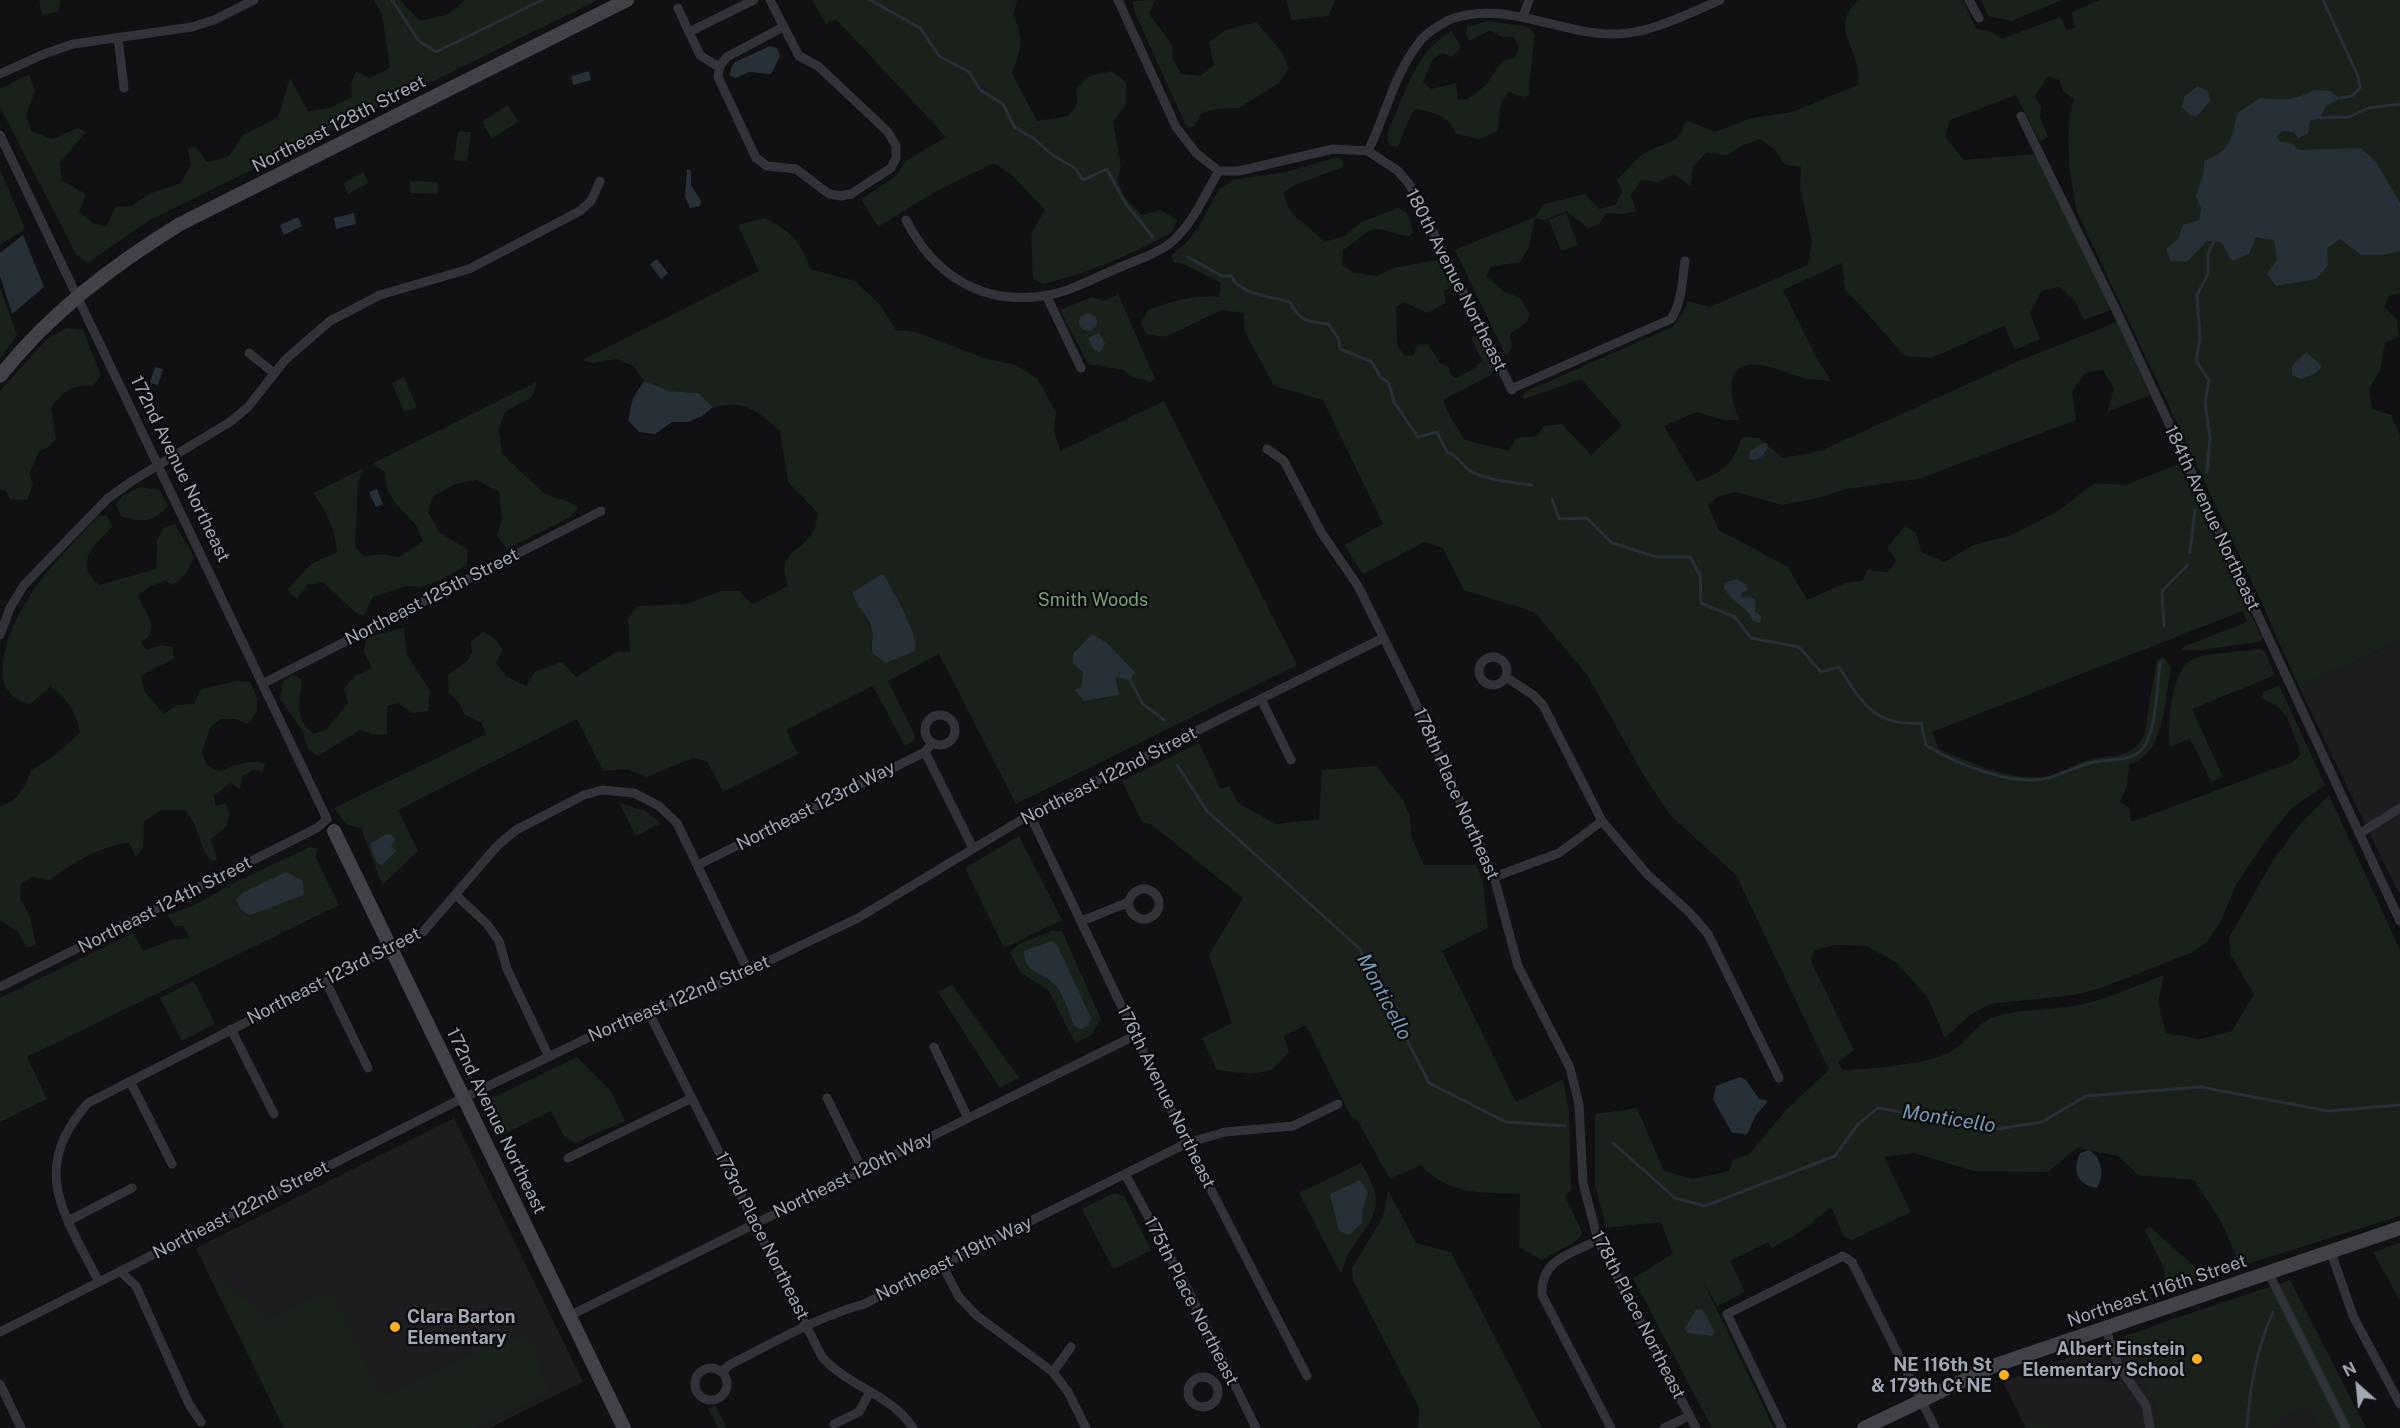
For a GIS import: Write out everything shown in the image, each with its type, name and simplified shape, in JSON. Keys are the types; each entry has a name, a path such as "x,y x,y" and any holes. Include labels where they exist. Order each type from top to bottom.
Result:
{"street":[{"path":"0,74 73,44 192,27 214,20 254,0"},
{"name":"Northeast 128th Street","path":"0,376 17,355 76,296 129,256 180,224 627,0"},
{"path":"689,32 754,0"},
{"path":"770,0 799,56 818,66 888,132 897,146 896,158 891,168 851,194 841,196 829,194 796,169 767,166 756,158 718,77 720,68 727,57 783,27"},
{"path":"1118,0 1176,127 1197,154 1219,171 1239,171 1333,148 1368,151 1398,75 1422,39 1443,23 1465,12 1482,9 1524,14 1564,26 1612,34 1673,20 1720,0"},
{"path":"1524,14 1529,0"},
{"path":"1970,0 1979,18"},
{"path":"678,8 700,55 720,68"},
{"path":"118,38 123,88"},
{"name":"184th Avenue Northeast","path":"2021,116 2118,314 2400,921"},
{"name":"172nd Avenue Northeast","path":"0,135 624,1428"},
{"name":"180th Avenue Northeast","path":"1368,151 1398,171 1409,184 1512,389 1671,319 1677,310 1681,294 1685,261"},
{"path":"906,220 918,245 944,272 966,285 998,296 1025,298 1046,295 1077,286 1160,249 1176,238 1219,171"},
{"path":"0,635 10,608 24,585 107,499 158,464 230,422 248,407 274,373 309,337 330,321 380,295 441,279 501,255 580,211 591,201 600,181"},
{"path":"1046,295 1082,368"},
{"path":"249,353 274,373"},
{"name":"178th Place Northeast","path":"1267,449 1284,461 1321,532 1358,586 1412,695 1494,877 1518,966 1570,1068 1579,1104 1583,1183 1590,1217 1598,1240 1696,1428"},
{"name":"Northeast 125th Street","path":"264,683 601,511"},
{"name":"Northeast 122nd Street","path":"0,1332 463,1098 648,1011 710,989 858,918 1030,815 1383,638"},
{"path":"1506,677 1533,695 1543,705 1602,821 1647,874 1689,912 1708,934 1779,1078"},
{"path":"1261,699 1291,760"},
{"name":"Northeast 123rd Way","path":"698,865 925,752 932,743"},
{"path":"925,752 973,848"},
{"name":"Northeast 123rd Street","path":"68,1221 56,1189 57,1156 71,1121 87,1103 423,932 497,846 516,830 584,795 602,790 634,793 659,806 677,823 748,971"},
{"path":"2359,834 2400,808"},
{"name":"176th Avenue Northeast","path":"1030,815 1187,1143 1307,1376"},
{"path":"1494,877 1559,853 1602,821"},
{"name":"Northeast 124th Street","path":"0,987 317,828 331,825"},
{"path":"456,895 487,924 499,941 507,969 549,1057"},
{"path":"1082,921 1129,902"},
{"path":"326,982 368,1068"},
{"name":"173rd Place Northeast","path":"648,1011 822,1357 836,1372 903,1412 913,1428"},
{"path":"231,1029 274,1114"},
{"name":"Northeast 120th Way","path":"571,1315 1136,1035"},
{"path":"934,1047 968,1118"},
{"path":"130,1081 172,1164"},
{"path":"568,1158 692,1098"},
{"path":"826,1098 863,1170"},
{"name":"Northeast 119th Way","path":"722,1372 729,1365 838,1311 864,1304 1187,1143 1225,1132 1293,1126 1338,1104"},
{"name":"175th Place Northeast","path":"1125,1174 1189,1292 1256,1428"},
{"path":"99,1282 68,1221 132,1188"},
{"name":"Northeast 116th Street","path":"1864,1428 1989,1368 2400,1228"},
{"path":"1598,1240 1551,1264 1542,1282 1542,1295 1611,1428"},
{"path":"2331,1252 2353,1316 2400,1404"},
{"path":"1782,1428 1727,1314 1843,1256 1852,1262 1935,1428"},
{"path":"942,1265 959,1297 976,1315 1053,1372 1068,1392 1086,1428"},
{"path":"120,1271 136,1286 189,1404 201,1422"},
{"path":"2268,1272 2346,1428"},
{"path":"2105,1327 2119,1367 2146,1406 2150,1428"},
{"path":"1053,1372 1071,1347"},
{"path":"1217,1386 1232,1380"},
{"path":"0,1384 21,1428"},
{"path":"834,1424 859,1412 870,1392"},
{"path":"1664,1428 1689,1416"}],"shaded area":[{"path":"770,46 777,48 780,56 771,74 749,72 736,78 730,76 735,62"},
{"path":"589,71 591,80 573,85 571,76"},
{"path":"2198,86 2209,92 2210,101 2197,116 2190,115 2182,107 2184,97"},
{"path":"2313,90 2330,91 2340,98 2325,107 2320,118 2310,121 2308,134 2298,138 2294,132 2282,131 2277,136 2280,142 2293,144 2298,150 2361,148 2376,162 2400,203 2400,251 2382,255 2361,255 2340,239 2327,248 2328,265 2316,279 2276,286 2267,274 2277,259 2274,240 2256,237 2249,254 2232,261 2221,242 2207,241 2187,262 2171,261 2166,249 2178,239 2183,225 2199,220 2201,208 2196,196 2204,172 2204,161 2225,149 2231,137 2237,113 2260,98 2288,99"},
{"path":"687,169 691,171 691,185 701,201 700,206 690,208 685,197"},
{"path":"354,213 356,224 336,229 334,218"},
{"path":"298,217 302,226 284,235 280,225"},
{"path":"23,235 44,287 12,314 0,276 0,253"},
{"path":"657,259 668,273 661,279 650,264"},
{"path":"1088,313 1094,316 1097,322 1094,328 1088,331 1082,328 1079,322 1082,316"},
{"path":"1099,333 1105,343 1100,353 1093,349 1088,338"},
{"path":"2306,352 2322,366 2315,374 2301,379 2292,375 2292,366"},
{"path":"155,367 163,369 158,385 150,383"},
{"path":"644,381 669,391 698,393 713,407 702,416 688,422 672,422 655,434 639,432 628,420 633,398"},
{"path":"1767,443 1768,448 1761,457 1754,460 1749,459 1750,451"},
{"path":"377,489 383,504 376,507 369,492"},
{"path":"881,574 885,576 904,614 915,644 915,651 886,663 873,654 870,625 853,592"},
{"path":"1737,579 1746,584 1748,590 1741,593 1741,598 1750,596 1755,600 1755,612 1761,616 1760,623 1753,621 1747,611 1724,588 1726,582"},
{"path":"1092,634 1107,643 1135,672 1130,680 1115,677 1119,695 1084,701 1075,690 1081,687 1083,672 1073,663 1073,654"},
{"path":"2400,641 2400,891 2398,892 2299,687"},
{"path":"387,834 392,835 395,840 391,846 396,851 382,865 377,863 370,847 371,843"},
{"path":"286,872 303,881 304,895 250,915 241,910 236,900 242,893"},
{"path":"1052,941 1057,945 1091,1018 1088,1026 1081,1029 1075,1027 1058,988 1049,979 1031,969 1025,959 1024,951"},
{"path":"1740,1077 1746,1080 1759,1099 1768,1101 1756,1115 1747,1134 1732,1133 1713,1099 1716,1086"},
{"name":"Clara Barton Elementary","path":"454,1118 583,1382 489,1428 284,1428 196,1248"},
{"path":"2089,1150 2097,1157 2101,1167 2101,1178 2097,1188 2085,1184 2078,1176 2076,1166 2080,1153"},
{"path":"1360,1180 1368,1192 1362,1211 1362,1223 1349,1235 1339,1231 1330,1194"},
{"name":"Albert Einstein Elementary School","path":"2290,1280 2366,1428 2026,1428 2003,1382 2164,1322"},
{"path":"1702,1309 1715,1332 1712,1336 1687,1333 1685,1328 1696,1310"}],"green space":[{"path":"39,0 61,0 58,12 42,15"},
{"path":"374,0 400,0 420,21 449,14 465,0 598,0 148,221 88,263 76,254 0,107 0,89 29,74 35,91 26,115 31,131 52,139 78,128 86,132 60,162 62,181 86,194 79,212 93,223 106,227 116,207 132,206 149,194 181,183 191,165 188,149 195,146 207,162 228,157 243,135 278,117 290,78 308,111 330,108 352,97 351,83 356,71 369,78 390,68 382,15"},
{"path":"812,0 1017,0 1013,14 1019,31 1020,43 1012,73 1037,121 1068,116 1077,104 1076,88 1090,76 1112,71 1126,82 1126,105 1113,121 1121,167 1117,180 1126,199 1142,215 1161,210 1177,220 1171,233 1109,263 1043,284 1033,279 1031,234 1045,210 1012,175 994,163 935,192 878,227 861,199 894,178 906,161 946,137 836,19 826,24"},
{"path":"1155,0 1149,14 1172,45 1173,59 1181,74 1200,76 1214,65 1209,42 1226,30 1256,22 1282,52 1289,69 1279,83 1239,108 1217,109 1201,113 1195,126 1187,128 1134,11 1133,1"},
{"path":"1286,0 1335,1 1328,16 1292,20"},
{"path":"1858,0 1963,0 1976,29 1990,31 2002,39 2060,17 2067,30 2075,28 2072,12 2099,0 2400,0 2400,293 2389,296 2384,307 2397,319 2399,337 2385,343 2380,371 2369,388 2372,409 2391,415 2400,435 2400,641 2299,687 2262,603 2077,212 2068,140 2074,99 2064,92 2059,80 2048,76 2035,96 2041,107 2040,117 2048,137 2040,142 2016,95 1950,120 1945,137 1964,160 2035,154 2111,310 2084,320 2075,301 2059,287 2042,290 2030,313 2040,339 2015,350 2004,326 1931,358 1905,356 1845,289 1842,263 1783,290 1816,357 1831,381 1808,379 1764,366 1742,367 1735,373 1732,384 1733,402 1739,420 1724,420 1697,412 1664,426 1697,482 1726,466 1742,437 1759,438 1783,458 1820,451 2016,362 2117,322 2150,395 2107,412 2114,389 2103,370 2085,373 2072,391 2076,420 1918,479 1846,489 1814,499 1782,505 1735,492 1717,497 1708,506 1719,530 1788,567 1807,600 1845,583 1863,581 1867,570 1888,572 1897,560 1887,548 1905,526 1916,533 1921,552 1945,562 1973,545 2009,536 2058,511 2095,483 2125,485 2179,464 2262,638 2259,642 2200,650 2180,650 2247,622 2243,611 1932,732 1939,749 2004,773 2031,777 2051,776 2096,758 2126,753 2139,744 2144,736 2157,659 2164,658 2171,668 2157,738 2141,759 2129,765 2127,787 2120,802 2129,807 2131,822 2293,762 2301,754 2287,717 2277,706 2261,698 2263,692 2279,685 2325,785 2292,808 2268,837 2237,883 2220,923 2207,942 2191,953 2098,989 2074,995 1990,1004 1970,1015 1945,1038 1927,996 1896,962 1866,946 1836,945 1814,950 1811,961 1854,1050 1838,1062 1843,1071 1898,1065 1939,1057 1956,1048 1984,1022 1997,1016 2074,1006 2097,1000 2164,975 2158,1003 2166,1033 2200,1039 2232,1031 2254,994 2230,954 2229,938 2273,860 2302,822 2329,795 2400,950 2400,1216 2241,1266 2220,1220 2194,1180 2138,1175 2118,1156 2077,1148 2048,1172 1973,1171 1914,1153 1884,1157 1911,1212 1852,1240 1844,1236 1831,1207 1802,1231 1772,1248 1768,1242 1730,1261 1745,1292 1717,1306 1701,1277 1774,1428 1712,1428 1633,1278 1673,1254 1661,1222 1606,1228 1595,1185 1595,1114 1637,1108 1664,1171 1693,1179 1729,1171 1733,1160 1749,1154 1789,1107 1829,1070 1736,875 1670,815 1643,774 1586,673 1534,612 1464,590 1443,548 1425,542 1363,574 1344,545 1383,524 1323,400 1274,386 1244,330 1244,313 1221,310 1166,337 1146,334 1141,323 1148,310 1174,301 1219,297 1221,283 1184,264 1173,262 1171,255 1186,243 1200,225 1219,189 1233,180 1286,172 1338,157 1343,161 1343,167 1295,185 1284,192 1289,208 1324,242 1345,236 1361,222 1398,208 1407,213 1413,231 1410,236 1380,229 1372,230 1343,250 1342,264 1353,273 1377,276 1393,268 1437,260 1452,287 1444,291 1446,303 1427,313 1404,302 1396,307 1397,344 1404,356 1414,355 1417,345 1428,344 1440,363 1449,367 1450,373 1455,378 1472,370 1482,361 1471,337 1480,335 1495,367 1491,375 1443,400 1465,440 1509,451 1516,438 1537,436 1544,426 1562,424 1591,455 1622,425 1581,379 1524,399 1522,396 1527,391 1672,327 1685,310 1687,301 1710,307 1808,265 1812,241 1800,189 1801,167 1785,165 1774,149 1760,139 1741,146 1728,155 1706,153 1693,167 1691,186 1674,175 1657,182 1641,180 1631,195 1636,211 1624,214 1606,213 1599,224 1588,228 1566,211 1545,220 1535,218 1529,247 1520,262 1490,267 1487,277 1503,291 1520,298 1530,314 1526,323 1510,334 1512,347 1506,356 1455,250 1535,217 1544,204 1585,194 1599,209 1615,205 1622,192 1617,180 1641,156 1679,136 1684,123 1689,121 1715,132 1751,118 1792,112 1858,85 1858,68 1845,24 1846,17"},
{"path":"1981,0 2062,0 2012,21 1988,16"},
{"path":"1488,21 1528,27 1535,34 1530,95 1523,97 1509,92 1501,103 1498,131 1480,139 1456,134 1445,119 1416,109 1411,114 1398,147 1392,146 1388,142 1388,131 1412,75 1428,50 1451,31 1461,46 1453,57 1442,53 1433,59 1423,82 1431,89 1456,83 1458,100 1467,99 1487,84 1499,65 1515,58 1519,48 1514,37 1502,37 1490,30 1470,41 1466,34 1467,27"},
{"path":"508,105 518,122 492,139 482,122"},
{"path":"458,131 471,132 467,161 454,160"},
{"path":"0,169 25,229 0,245"},
{"path":"363,172 369,183 348,194 343,183"},
{"path":"410,181 438,182 438,194 410,193"},
{"path":"1566,213 1578,245 1561,251 1549,220"},
{"name":"Smith Woods","path":"764,218 781,227 799,244 810,269 855,281 880,305 896,330 916,332 984,358 1016,365 1037,378 1056,412 1054,431 1060,451 1164,401 1297,665 1016,804 939,654 888,681 915,736 913,741 905,746 873,686 786,730 798,754 723,792 707,761 693,758 647,777 627,769 603,771 577,719 398,810 418,851 382,885 361,828 347,825 334,808 486,734 481,722 464,714 460,704 449,693 448,675 468,660 472,653 471,642 483,632 494,638 503,650 496,663 507,677 526,686 535,672 562,662 576,677 618,651 630,652 628,619 637,606 686,604 721,591 739,591 752,604 788,586 785,574 787,559 808,539 815,527 818,513 788,482 780,431 750,408 735,405 713,407 697,393 669,391 644,381 633,366 617,359 593,363 582,360 759,271 738,225","holes":["881,574 887,663 873,654 871,648 873,631 853,592"]},
{"path":"0,288 17,335 0,358"},
{"path":"1118,294 1155,379 1150,382 1130,376 1124,370 1088,364 1060,310 1092,297 1104,301"},
{"path":"66,328 83,330 101,375 93,386 79,386 69,390 51,407 56,439 50,446 39,452 29,474 33,485 27,500 10,499 5,490 0,489 0,391 46,340"},
{"path":"404,377 417,407 404,412 392,383"},
{"path":"537,382 532,397 505,412 499,429 502,454 545,494 569,502 578,508 569,518 507,549 497,536 502,520 499,492 477,480 456,484 433,496 428,512 439,532 468,550 467,565 441,580 421,587 406,586 373,597 364,615 356,613 323,582 307,585 297,599 287,590 311,564 337,552 330,521 313,493 364,468 358,483 355,547 364,557 381,554 399,557 423,541 416,525 395,503 387,490 385,472 372,464"},
{"path":"140,487 159,490 168,506 157,516 147,520 122,517 116,505 122,496"},
{"path":"107,515 112,527 93,548 87,562 87,569 91,577 99,585 156,569 157,540 163,528 175,524 194,557 185,575 173,585 165,581 149,587 138,596 152,624 149,636 141,642 146,650 162,645 173,647 173,659 142,675 144,691 164,714 177,705 194,704 201,689 237,681 250,682 257,697 257,712 247,724 236,719 220,719 210,728 202,753 207,765 219,771 248,762 265,763 263,772 254,770 242,776 240,790 231,782 214,796 216,806 226,803 229,812 227,826 211,839 217,860 211,861 206,854 190,816 185,810 161,810 144,822 143,848 136,857 129,843 119,844 88,856 51,880 31,877 21,884 20,899 30,916 36,945 27,948 18,932 0,920 0,806 17,797 31,770 54,756 80,733 70,707 51,686 30,704 11,695 3,678 3,663 16,621 38,584 97,517"},
{"path":"404,628 407,655 430,691 428,711 412,713 398,703 387,706 387,734 373,735 360,730 318,756 308,749 302,730 280,699 282,683 293,674 302,680 300,710 303,723 314,734 327,729 348,703 344,689 355,676 372,668 364,651 367,637"},
{"path":"2260,649 2265,652 2275,675 2192,709 2223,777 2211,782 2190,738 2170,747 2170,711 2176,684 2187,663 2195,658"},
{"path":"1199,743 1221,789 1229,786 1238,803 1276,824 1319,819 1322,770 1376,766 1403,800 1410,816 1411,836 1424,865 1476,865 1483,881 1488,928 1442,951 1516,1102 1563,1079 1569,1113 1571,1190 1565,1196 1582,1232 1576,1241 1542,1260 1519,1247 1520,1194 1480,1192 1454,1187 1431,1175 1421,1165 1390,1179 1356,1118 1352,1119 1306,1025 1284,1036 1289,1052 1272,1070 1251,1074 1217,1070 1202,1038 1232,1023 1209,955 1243,898 1151,824 1143,823 1122,781"},
{"path":"619,803 645,811 661,823 636,836"},
{"path":"1019,836 1062,920 1004,948 965,868"},
{"path":"310,847 318,849 315,856 339,905 27,1057 47,1099 0,1122 0,998 133,933 143,951 170,940 190,938 183,926 174,926 168,915 195,905 235,882"},
{"path":"1052,931 1062,931 1101,1019 1091,1035 1075,1043 1049,991 1020,972 1010,952 1019,944"},
{"path":"194,981 215,1024 182,1041 160,998"},
{"path":"952,985 1019,1078 1000,1088 938,992"},
{"path":"577,1057 611,1091 625,1121 575,1143 564,1136 551,1111 498,1137 483,1108 486,1101"},
{"path":"1361,1163 1372,1183 1376,1198 1375,1211 1347,1257 1341,1274 1299,1193"},
{"path":"1388,1190 1416,1243 1451,1252 1542,1428 1418,1428 1419,1408 1353,1280 1352,1268 1383,1217"},
{"path":"1114,1193 1124,1196 1151,1250 1113,1269 1082,1209"},
{"path":"2150,1227 2201,1272 2203,1279 2170,1290 2165,1283 2164,1268 2145,1230"},
{"path":"2400,1243 2400,1301 2373,1252"},
{"path":"208,1273 265,1313 268,1319 330,1290 382,1397 496,1342 499,1347 521,1336 530,1338 542,1364 538,1366 550,1392 475,1428 284,1428"},
{"name":"Albert Einstein Elementary School","path":"2290,1280 2366,1428 2320,1428 2310,1408 2305,1406 2277,1419 2273,1428 2156,1428 2157,1404 2133,1367 2122,1337"},
{"path":"716,1406 727,1428 718,1428 708,1408"},
{"path":"2020,1417 2052,1428 2026,1428"}],"waterway":[{"path":"392,0 419,41 436,52 542,0"},
{"path":"870,0 920,28 939,56 969,72 980,90 1003,104 1014,127 1075,168 1083,180 1107,169 1125,203 1153,237"},
{"path":"2323,0 2358,76 2360,88 2352,96 2340,98"},
{"path":"2320,118 2349,117 2368,108 2400,104"},
{"path":"2207,472 2210,437 2205,402 2209,381 2196,360 2200,339 2197,295 2208,274 2208,254 2214,241"},
{"path":"1188,257 1222,276 1231,276 1242,288 1290,302 1297,313 1305,319 1328,324 1339,339 1340,349 1372,362 1380,377 1389,383 1394,402 1418,437 1437,432 1447,452 1455,456 1472,472 1494,479 1532,485"},
{"path":"1552,499 1559,519 1587,518 1612,543 1657,557 1690,557 1700,575 1701,603 1735,617 1751,638 1799,647 1821,672 1839,667 1862,701 1871,710 1892,721 1921,723 1926,745 1968,766 2002,777 2034,780 2048,778 2094,762 2124,759 2139,752 2148,740 2151,730 2156,707 2160,663"},
{"path":"2190,552 2195,510"},
{"path":"2164,626 2162,591 2188,565"},
{"name":"Monticello","path":"1130,680 1143,704 1164,720"},
{"name":"Monticello","path":"1177,765 1207,811 1360,949 1429,1083 1506,1122 1565,1126"},
{"name":"Monticello","path":"1613,1143 1675,1198 1705,1206 1835,1156 1858,1124 1878,1108 1998,1129 2042,1122 2086,1096 2201,1087 2328,1111 2400,1105"},
{"path":"2247,1428 2255,1369 2262,1340 2273,1312"}],"place":[{"name":"Clara Barton Elementary","path":"395,1327"},
{"name":"Albert Einstein Elementary School","path":"2197,1359"},
{"name":"NE 116th St & 179th Ct NE","path":"2004,1375"}]}
